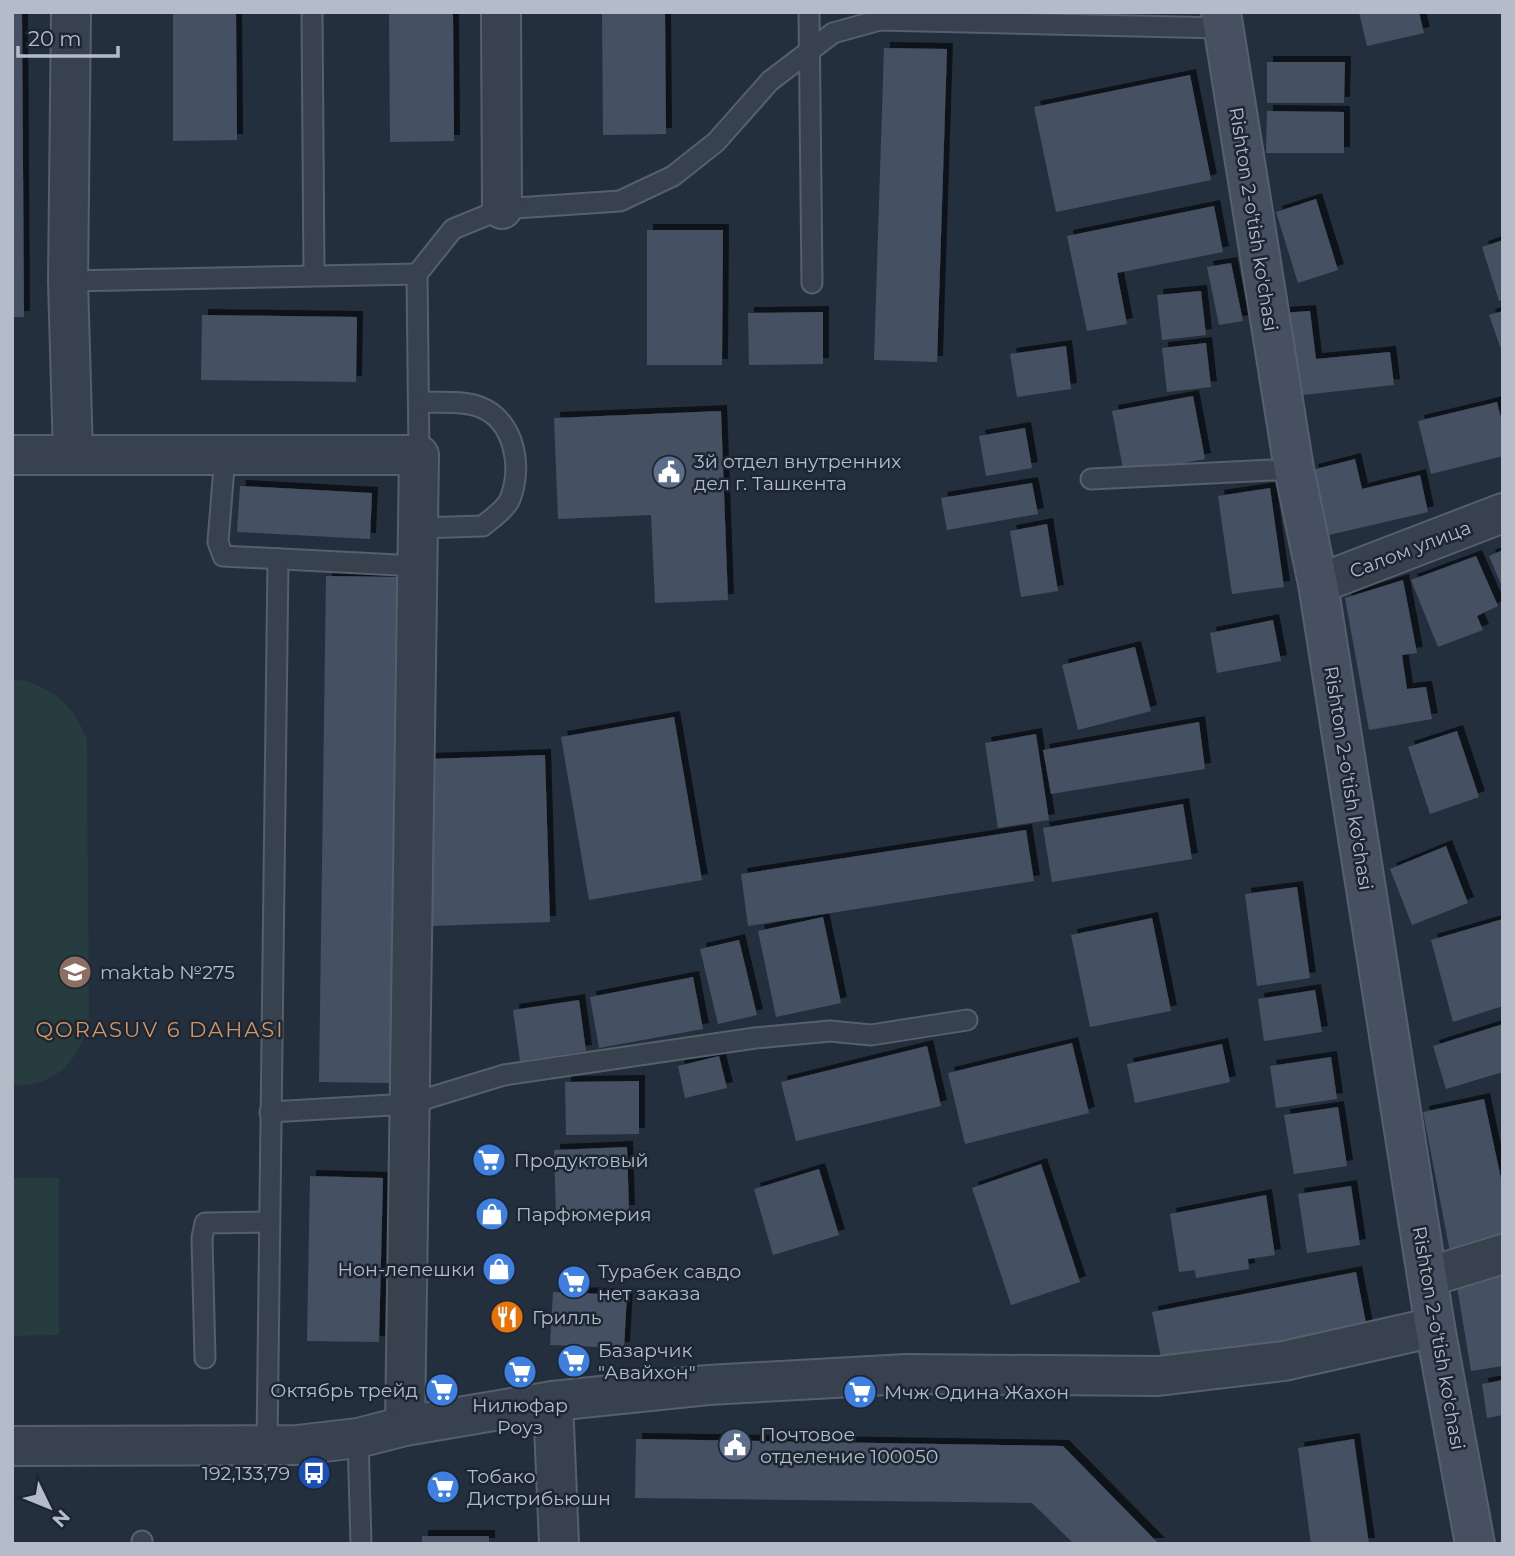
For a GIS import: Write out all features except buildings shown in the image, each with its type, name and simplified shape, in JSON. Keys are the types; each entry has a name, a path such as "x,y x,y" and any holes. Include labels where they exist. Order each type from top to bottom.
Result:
{"street":[{"path":"71,12 68,281 73,455"},
{"path":"501,12 502,209"},
{"name":"Rishton 2-o'tish ko'chasi","path":"1222,20 1294,469 1318,584 1435,1327 1475,1544"},
{"path":"12,456 419,455 405,1426"},
{"name":"Салом улица","path":"1318,584 1503,513"},
{"path":"1427,1277 1503,1254"},
{"path":"12,1446 297,1446 358,1438 405,1426 619,1392 906,1374 1158,1376 1283,1361 1435,1327"},
{"path":"553,1401 564,1540"}],"lane":[{"path":"312,12 314,275"},
{"path":"809,12 812,283"},
{"path":"419,455 421,402 417,274 453,229 502,209 620,201 673,176 716,142 770,82 833,33 880,20 1222,20"},
{"path":"68,281 417,274"},
{"path":"418,528 483,526 510,501 515,467 511,435 498,415 477,405 421,402"},
{"path":"225,455 218,542 223,556 417,566"},
{"path":"1091,479 1294,469"},
{"path":"267,1445 278,559"},
{"path":"270,1112 410,1104 504,1075 755,1038 830,1031 871,1035 967,1020"},
{"path":"205,1358 202,1238 205,1223 269,1222"},
{"path":"358,1438 361,1544"}],"green space":[{"path":"24,680 47,690 63,702 87,739 89,1024 77,1050 62,1070 41,1082 12,1086 12,681"},
{"path":"12,1178 59,1178 59,1335 12,1336"}],"place":[{"name":"3й отдел внутренних дел г. Ташкента","path":"669,472"},
{"name":"maktab №275","path":"75,972"},
{"name":"Продуктовый","path":"489,1160"},
{"name":"Парфюмерия","path":"492,1214"},
{"name":"Нон-лепешки","path":"499,1269"},
{"name":"Турабек савдо нет заказа","path":"574,1282"},
{"name":"Грилль","path":"507,1317"},
{"name":"Базарчик \"Авайхон\"","path":"574,1361"},
{"name":"Нилюфар Роуз","path":"520,1372"},
{"name":"Октябрь трейд","path":"442,1390"},
{"name":"Мчж Одина Жахон","path":"860,1392"},
{"name":"Почтовое отделение 100050","path":"735,1445"},
{"name":"192,133,79","path":"314,1473"},
{"name":"Тобако Дистрибьюшн","path":"443,1487"}],"district":[{"name":"QORASUV 6 DAHASI","path":"160,1030"}]}
